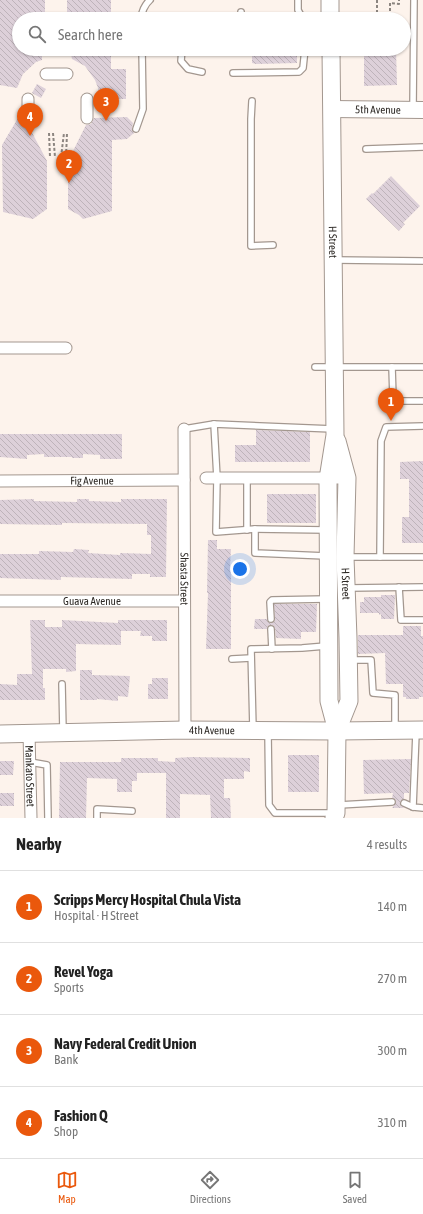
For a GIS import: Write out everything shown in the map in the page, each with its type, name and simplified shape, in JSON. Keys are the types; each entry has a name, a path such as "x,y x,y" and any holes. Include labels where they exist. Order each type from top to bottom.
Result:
{"main road":[{"path":"330,0 330,12"},
{"name":"H Street","path":"331,56 335,432 328,478 329,701 337,731 337,813"},
{"name":"H Street","path":"335,432 347,478 345,557 349,701 337,731"},
{"name":"4th Avenue","path":"0,734 185,730 420,730"}],"street":[{"path":"46,74 67,74"},
{"path":"28,99 28,118"},
{"path":"87,99 87,118"},
{"name":"5th Avenue","path":"332,109 418,110"},
{"path":"0,348 66,348"},
{"name":"Shasta Street","path":"184,429 185,730"},
{"path":"206,478 347,478"},
{"name":"Fig Avenue","path":"0,481 184,480"},
{"name":"Guava Avenue","path":"0,601 184,601"},
{"name":"Mankato Street","path":"29,733 31,818"}],"lane":[{"path":"142,12 147,2 150,0"},
{"path":"298,0 299,12"},
{"path":"414,0 418,110"},
{"path":"136,129 143,109 142,56"},
{"path":"181,56 181,61 188,69 202,72"},
{"path":"233,73 300,72 303,68 304,56"},
{"path":"252,101 252,246 273,245"},
{"path":"366,148 423,147"},
{"path":"334,260 423,261"},
{"path":"315,367 423,367"},
{"path":"392,367 393,398 397,401 423,401"},
{"path":"184,429 214,424 335,432"},
{"path":"214,424 217,478 216,532 255,529 328,530"},
{"path":"380,557 380,441 386,427 423,426"},
{"path":"246,478 247,530"},
{"path":"255,529 255,553 328,556"},
{"path":"345,557 423,557"},
{"path":"399,587 401,620 423,620"},
{"path":"347,588 423,587"},
{"path":"271,620 270,602 272,600 329,599"},
{"path":"271,629 272,649"},
{"path":"329,646 251,649 269,805 275,813 337,813 392,802"},
{"path":"232,659 251,658"},
{"path":"348,660 371,660 373,693 395,695 395,731"},
{"path":"62,684 62,733"},
{"path":"413,808 420,730"},
{"path":"30,762 47,765 48,818"},
{"path":"404,803 413,808 423,808"},
{"path":"97,818 97,810 132,811"}],"path":[{"path":"376,12 377,0"},
{"path":"390,12 390,3 399,4 399,0"},
{"path":"49,133 50,157"},
{"path":"53,133 56,157"},
{"path":"61,157 65,133 66,157"}],"building":[{"path":"0,0 45,0 45,12 12,12 12,56 42,56 42,60 36,62 23,74 17,88 0,85"},
{"path":"67,0 111,0 111,12 67,12"},
{"path":"71,56 111,56 111,69 126,69 126,99 99,99 98,88 95,80 85,66 72,59"},
{"path":"252,56 297,56 297,63 252,63"},
{"path":"364,56 396,56 397,85 364,86"},
{"path":"37,84 46,89 41,98 32,93"},
{"path":"127,117 133,123 132,129 134,133 127,139 112,140 112,211 83,219 68,209 68,161 86,125 91,124 94,118"},
{"path":"18,118 21,118 24,124 28,125 47,161 47,209 33,219 3,212 2,145"},
{"path":"391,176 420,206 403,223 405,224 399,231 366,199"},
{"path":"256,430 310,432 310,462 235,462 235,445 256,445"},
{"path":"0,434 122,434 122,459 100,459 100,455 83,454 83,458 44,457 44,454 27,455 27,459 0,457"},
{"path":"423,461 423,543 402,543 402,517 409,517 409,479 400,479 400,462"},
{"path":"267,494 316,494 316,523 267,523"},
{"path":"34,499 34,501 77,502 77,499 89,499 89,501 121,502 121,499 167,499 166,577 150,577 150,574 132,574 132,579 61,577 61,580 0,578 0,554 39,554 39,551 73,552 74,549 89,550 88,553 120,555 120,553 151,554 151,535 147,535 147,524 0,524 0,500"},
{"path":"208,540 217,540 217,549 231,549 231,649 206,649"},
{"path":"381,595 395,595 394,619 381,619 381,614 379,615 379,613 360,613 360,602 364,602 364,597 381,597"},
{"path":"274,604 317,604 316,632 301,632 301,639 276,638 275,628 273,625 268,626 267,629 254,629 255,619 267,619 268,622 271,623 275,621"},
{"path":"30,620 45,620 45,627 62,627 62,620 118,623 118,620 167,620 167,641 152,641 152,636 140,636 141,631 121,631 121,645 76,644 76,671 66,672 66,669 43,669 43,688 45,688 45,700 0,700 0,684 17,685 17,674 32,674"},
{"path":"403,626 421,626 421,636 423,636 423,697 419,697 419,699 406,699 406,697 403,697 403,684 386,684 385,653 358,654 358,635 403,635"},
{"path":"80,670 92,670 92,675 130,676 128,697 118,696 118,701 97,699 80,700"},
{"path":"152,678 168,678 168,699 148,699 148,684 152,684"},
{"path":"288,755 319,755 319,792 288,792"},
{"path":"121,758 158,758 158,761 175,762 175,758 250,758 250,772 244,771 244,779 224,779 224,798 230,798 231,818 211,818 210,795 180,794 180,818 166,818 166,773 137,773 137,781 132,781 132,792 117,792 117,779 87,778 86,818 59,818 60,762 121,762"},
{"path":"411,759 409,793 404,793 404,799 401,800 400,803 404,808 392,808 396,802 395,799 392,798 393,793 364,794 363,760"},
{"path":"0,761 14,761 13,775 0,775"},
{"path":"0,793 14,793 14,806 0,806"}],"place":[{"name":"Navy Federal Credit Union","path":"106,121"},
{"name":"Fashion Q","path":"30,136"},
{"name":"Revel Yoga","path":"69,183"},
{"name":"Scripps Mercy Hospital Chula Vista","path":"391,421"}]}
